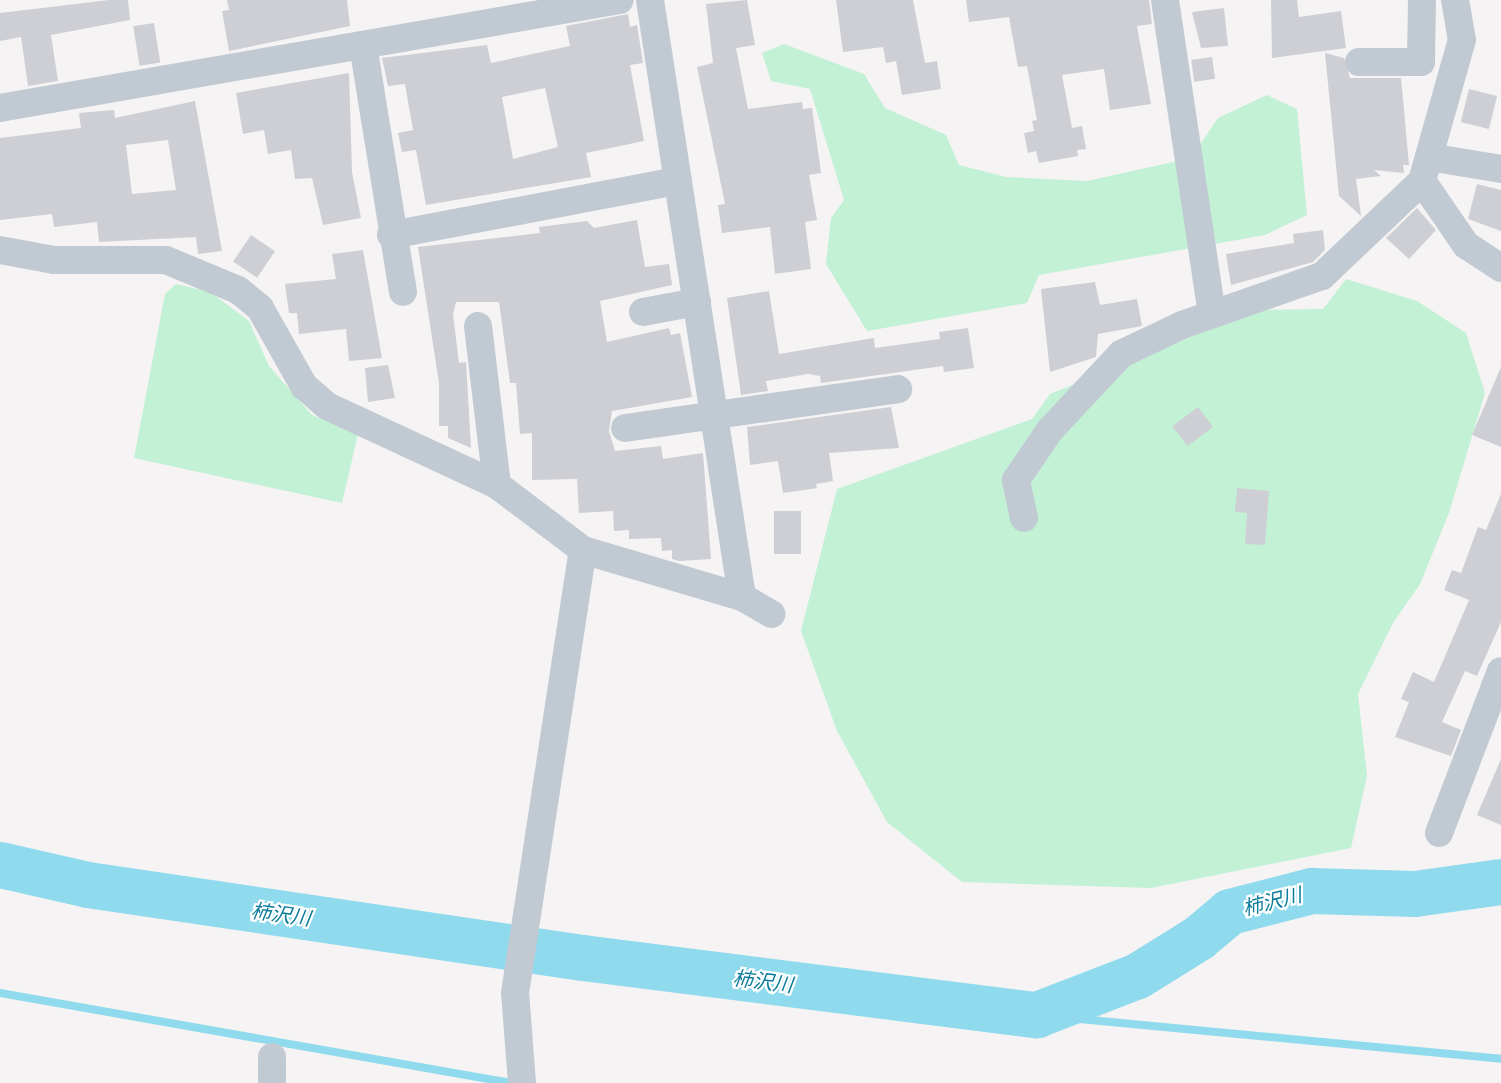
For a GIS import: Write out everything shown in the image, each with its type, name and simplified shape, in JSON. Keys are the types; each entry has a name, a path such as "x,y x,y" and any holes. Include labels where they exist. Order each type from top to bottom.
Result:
{"street":[{"path":"0,108 620,0"},
{"path":"650,0 742,597"},
{"path":"1165,0 1212,315"},
{"path":"1359,62 1421,62 1422,0"},
{"path":"1024,518 1016,480 1050,430 1100,373 1131,348 1212,315 1322,276 1425,169 1462,40 1455,0"},
{"path":"363,45 391,235 402,292"},
{"path":"1425,169 1501,169"},
{"path":"1425,169 1466,245 1501,268"},
{"path":"391,235 678,181"},
{"path":"0,250 54,260 166,260 238,290 260,308 304,386 327,406 497,484 583,550 742,597 771,614"},
{"path":"643,312 697,302"},
{"path":"478,326 497,484"},
{"path":"625,428 715,411 898,389"},
{"path":"522,1083 515,993 583,550"},
{"path":"1439,833 1496,701 1501,671"}],"green space":[{"path":"784,44 864,74 885,108 946,135 959,165 1006,177 1087,181 1191,158 1218,118 1267,95 1297,109 1307,215 1265,235 1039,275 1027,303 867,331 826,264 831,218 844,200 810,89 771,81 762,53"},
{"path":"1346,279 1417,301 1466,333 1485,393 1449,513 1420,584 1393,623 1358,694 1367,776 1351,848 1151,888 962,882 887,822 837,731 801,631 837,489 1032,419 1050,394 1258,310 1323,309"},
{"path":"176,284 210,292 249,321 269,366 312,415 358,434 342,503 134,458 165,294"}],"building":[{"path":"109,0 128,0 130,20 51,35 58,81 28,86 21,37 0,41 0,13"},
{"path":"227,0 347,0 350,26 229,51 222,11 229,10"},
{"path":"747,0 755,45 736,48 748,109 802,102 803,109 812,108 821,173 809,175 817,220 805,222 811,269 775,274 770,227 722,233 718,205 725,204 697,67 713,63 706,4"},
{"path":"836,0 913,0 925,63 937,61 941,89 902,95 896,61 886,63 883,47 843,52"},
{"path":"966,0 1149,0 1152,24 1137,26 1151,104 1110,110 1104,69 1062,75 1072,128 1082,126 1086,149 1077,150 1078,156 1039,163 1036,151 1028,153 1024,133 1034,131 1032,121 1037,120 1027,66 1018,67 1009,17 969,22"},
{"path":"1271,0 1297,0 1299,17 1341,11 1346,48 1272,58"},
{"path":"1224,8 1228,46 1201,48 1192,12"},
{"path":"628,14 630,27 637,25 643,63 630,65 644,141 586,153 591,177 426,205 416,150 402,152 398,133 413,130 405,84 388,86 382,58 487,45 491,63 570,46 566,26","holes":["545,88 558,147 513,159 502,97"]},
{"path":"154,23 160,63 140,66 133,26"},
{"path":"1325,53 1344,58 1350,78 1401,78 1409,165 1403,165 1404,173 1374,170 1381,176 1356,179 1361,216 1339,196"},
{"path":"1212,57 1215,79 1194,82 1191,60"},
{"path":"349,73 352,172 361,218 323,225 312,178 295,179 291,150 268,154 264,130 243,134 236,93"},
{"path":"1469,89 1497,96 1489,129 1461,122"},
{"path":"195,101 222,251 198,254 196,237 99,242 97,222 54,227 52,214 0,220 0,138 81,128 79,113 114,110 115,118","holes":["168,140 176,190 132,194 126,145"]},
{"path":"1477,184 1501,190 1501,231 1468,219"},
{"path":"1417,208 1436,230 1409,259 1386,238"},
{"path":"637,220 645,267 669,264 672,285 600,301 607,342 669,328 671,335 680,333 692,397 612,411 609,431 615,451 661,446 663,459 703,453 711,559 679,561 672,559 672,550 662,551 661,538 629,539 629,530 614,531 613,511 579,513 577,479 532,480 532,433 520,434 516,383 510,383 499,302 456,302 453,314 459,363 466,362 471,448 448,438 448,426 439,426 439,383 418,247 540,233 539,227 587,221 594,228"},
{"path":"1323,230 1325,250 1313,262 1231,285 1226,254 1294,243 1293,234"},
{"path":"251,235 275,251 257,278 233,262"},
{"path":"363,250 382,358 349,361 346,329 299,334 297,313 289,313 285,284 336,279 332,254"},
{"path":"1095,282 1100,305 1137,299 1142,326 1098,334 1096,357 1050,372 1041,289"},
{"path":"769,291 779,354 874,338 875,348 940,339 939,332 968,328 974,368 944,372 943,366 821,383 820,376 808,374 766,381 768,391 741,395 727,298"},
{"path":"388,365 395,398 368,402 365,368"},
{"path":"1501,367 1501,447 1472,435"},
{"path":"891,407 899,448 829,453 833,481 816,484 817,488 783,493 778,461 750,465 747,427"},
{"path":"1198,407 1213,427 1187,446 1172,426"},
{"path":"1237,488 1269,491 1265,545 1245,544 1247,513 1235,512"},
{"path":"1501,494 1501,622 1477,676 1465,671 1442,722 1461,730 1451,756 1395,737 1409,702 1401,699 1413,672 1434,682 1469,600 1444,590 1452,570 1461,573 1478,527 1486,530"},
{"path":"774,511 801,511 801,554 774,554"},
{"path":"1501,759 1501,825 1477,815"}],"waterway":[{"name":"柿沢川","path":"0,865 88,885 583,958 1037,1015 1138,976 1199,938 1230,912 1312,891 1415,894 1501,882"},
{"path":"0,993 511,1083"},
{"path":"1037,1015 1501,1059"}]}
